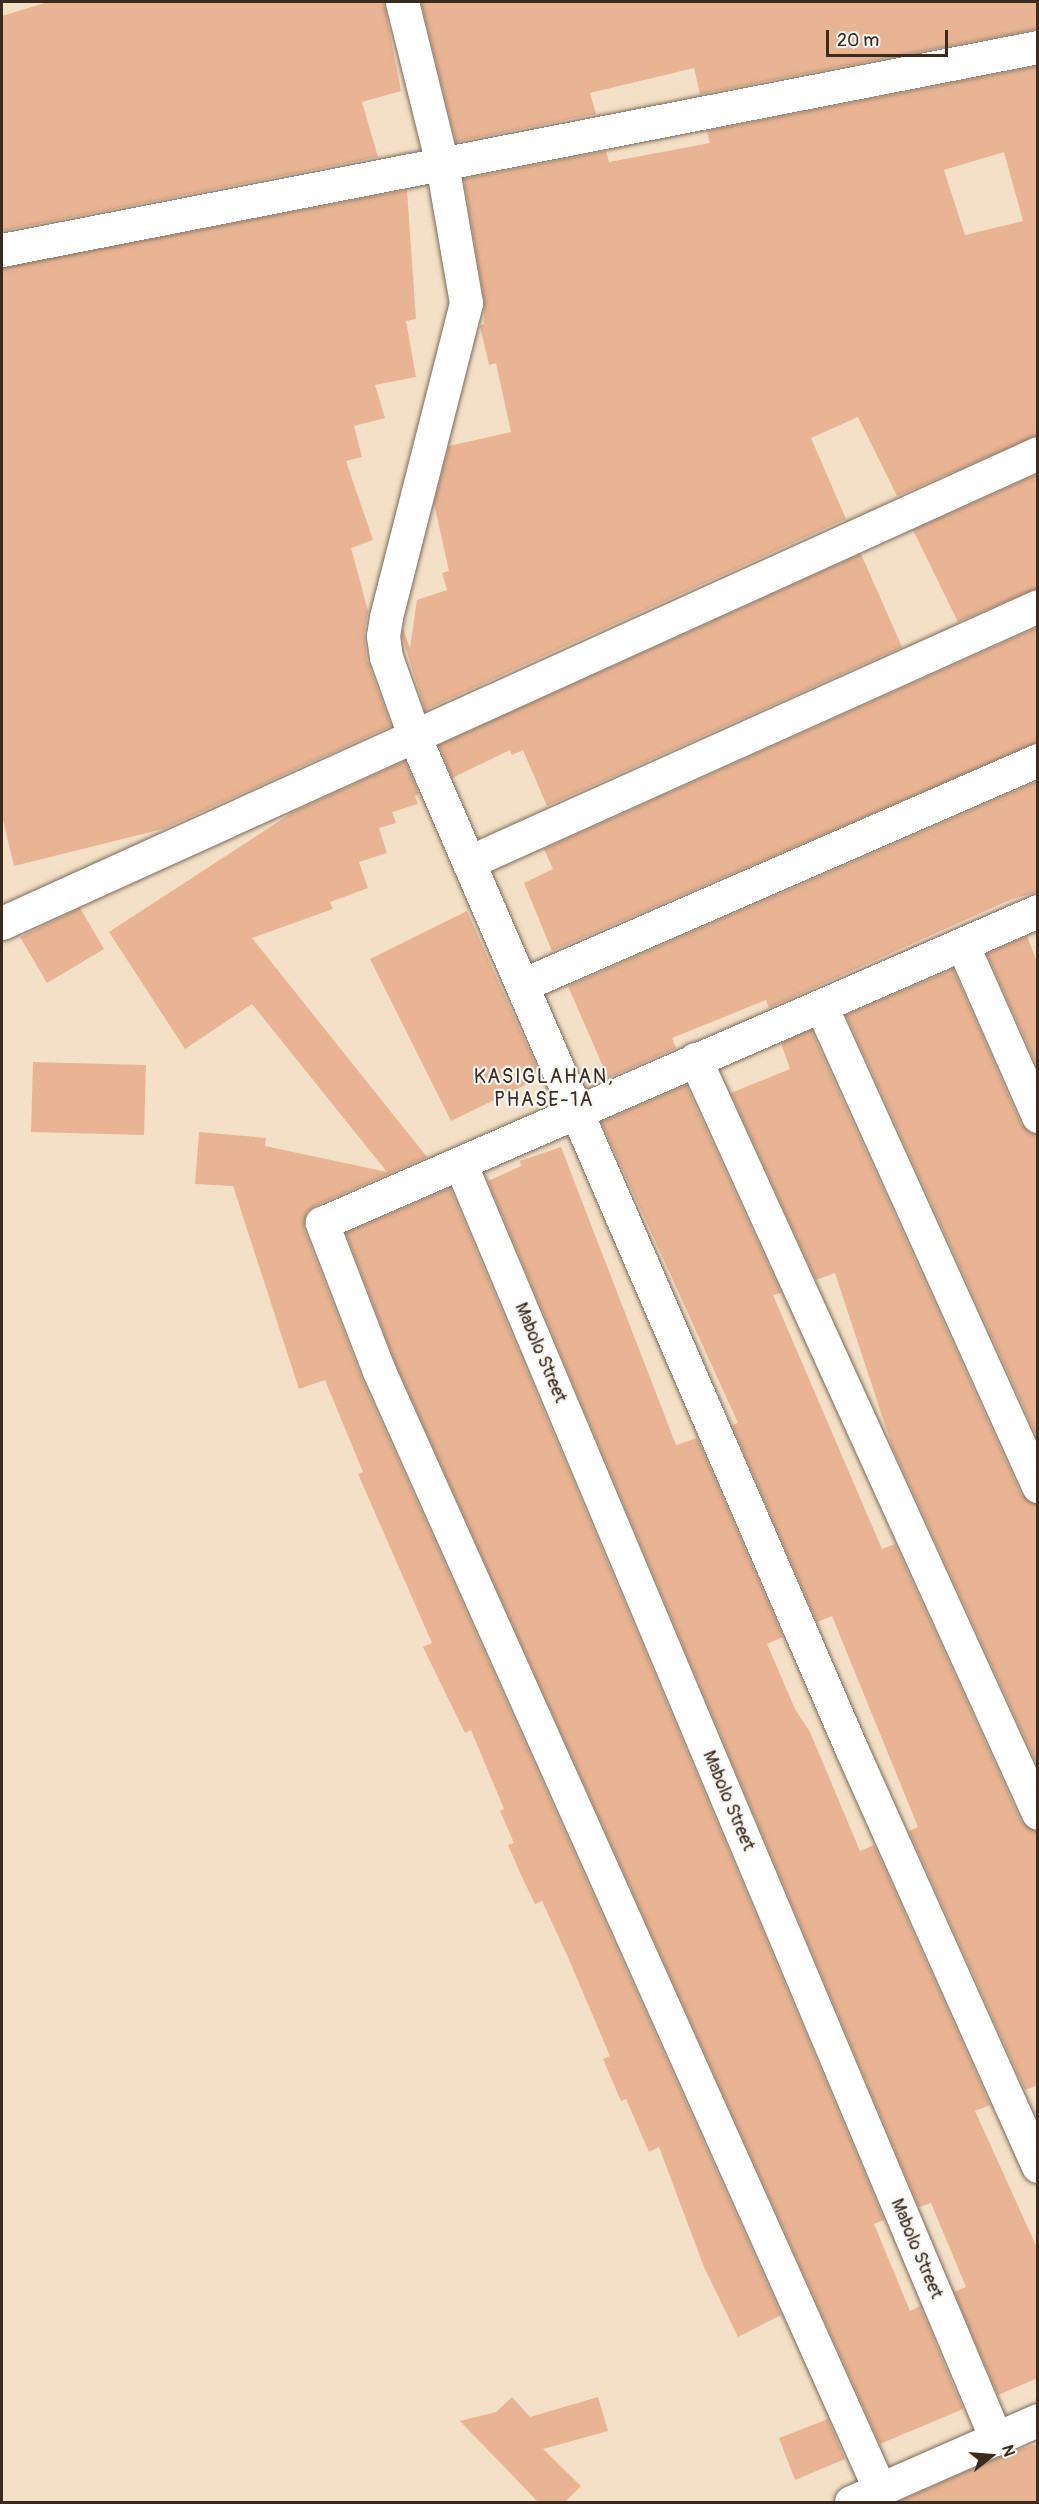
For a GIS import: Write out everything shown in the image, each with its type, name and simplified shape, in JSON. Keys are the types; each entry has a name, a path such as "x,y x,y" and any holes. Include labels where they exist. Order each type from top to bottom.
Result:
{"street":[{"path":"402,2 442,164 466,303 416,490 383,636 415,738 851,1748 1038,2166"},
{"path":"2,250 1038,47"},
{"path":"3,917 415,738 1038,453"},
{"path":"469,862 1038,606"},
{"path":"522,985 1038,760"},
{"path":"1038,911 322,1223 379,1371 865,2496 1038,2420"},
{"path":"963,945 1038,1116"},
{"path":"821,1006 1038,1486"},
{"path":"695,1059 1038,1813"},
{"name":"Mabolo Street","path":"460,1162 996,2439"}],"building":[{"path":"48,2 384,2 401,91 362,102 378,157 2,231 2,16"},
{"path":"421,2 1038,2 1038,29 700,94 694,68 590,93 596,114 456,142"},
{"path":"1038,66 1038,435 897,496 858,417 811,438 846,519 425,710 402,636 403,629 410,648 417,600 447,590 442,573 449,571 434,503 449,446 511,432 496,363 489,365 480,326 484,324 484,300 464,179 606,151 609,162 710,143 707,131","holes":["1004,152 1023,221 965,235 944,170"]},
{"path":"407,190 416,319 406,321 416,377 375,385 385,418 354,426 362,457 346,461 373,540 351,548 368,611 364,633 367,660 391,726 163,829 14,866 2,816 2,268"},
{"path":"1038,474 1038,588 958,622 913,530"},
{"path":"861,554 902,647 547,806 523,750 512,755 510,750 452,778 439,745"},
{"path":"1038,627 1038,742 552,951 524,883 553,869 544,849"},
{"path":"405,761 419,794 415,796 418,804 392,812 396,823 379,828 387,853 359,862 368,888 330,902 333,909 252,938 427,1157 315,1206 307,1212 304,1229 362,1379 781,2315 738,2337 704,2267 659,2147 649,2152 626,2099 621,2101 603,2059 610,2056 567,1955 542,1901 535,1904 508,1845 514,1843 500,1811 504,1809 471,1730 465,1733 423,1647 432,1643 358,1474 363,1472 325,1380 299,1389 233,1186 195,1184 199,1132 266,1138 265,1146 387,1172 252,1004 185,1049 109,932 293,812"},
{"path":"1038,781 1038,892 1012,899 769,1008 766,1000 672,1038 676,1048 608,1078 568,986"},
{"path":"80,908 104,949 47,983 20,937"},
{"path":"467,911 541,1077 451,1121 370,959"},
{"path":"1027,936 1038,965 1038,1068 987,954"},
{"path":"953,969 1021,1124 1038,1134 1038,1439 846,1015"},
{"path":"811,1030 1021,1494 1038,1505 1038,1767 892,1446 835,1273 816,1280 731,1093 790,1069 781,1043"},
{"path":"33,1062 146,1065 144,1135 31,1132"},
{"path":"686,1085 781,1293 773,1295 882,1549 895,1544 1021,1821 1038,1832 1038,2085 1025,2090 909,1831 918,1827 832,1616 817,1622 732,1425 738,1423 601,1122"},
{"path":"561,1147 676,1445 697,1438 783,1637 767,1644 795,1709 810,1732 860,1851 874,1845 990,2105 975,2111 1038,2250 1038,2378 998,2395 954,2292 966,2287 931,2203 919,2207 488,1181 521,1166 520,1161"},
{"path":"450,1188 884,2220 874,2224 910,2311 920,2306 963,2409 880,2444 396,1364 346,1233"},
{"path":"512,2397 530,2417 598,2397 608,2431 543,2449 581,2486 565,2502 538,2502 460,2421 496,2412"},
{"path":"828,2419 845,2459 795,2480 779,2438"},
{"path":"1038,2444 1038,2502 897,2502 1013,2451"}],"district":[{"name":"KASIGLAHAN, PHASE-1A","path":"544,1088"}]}
